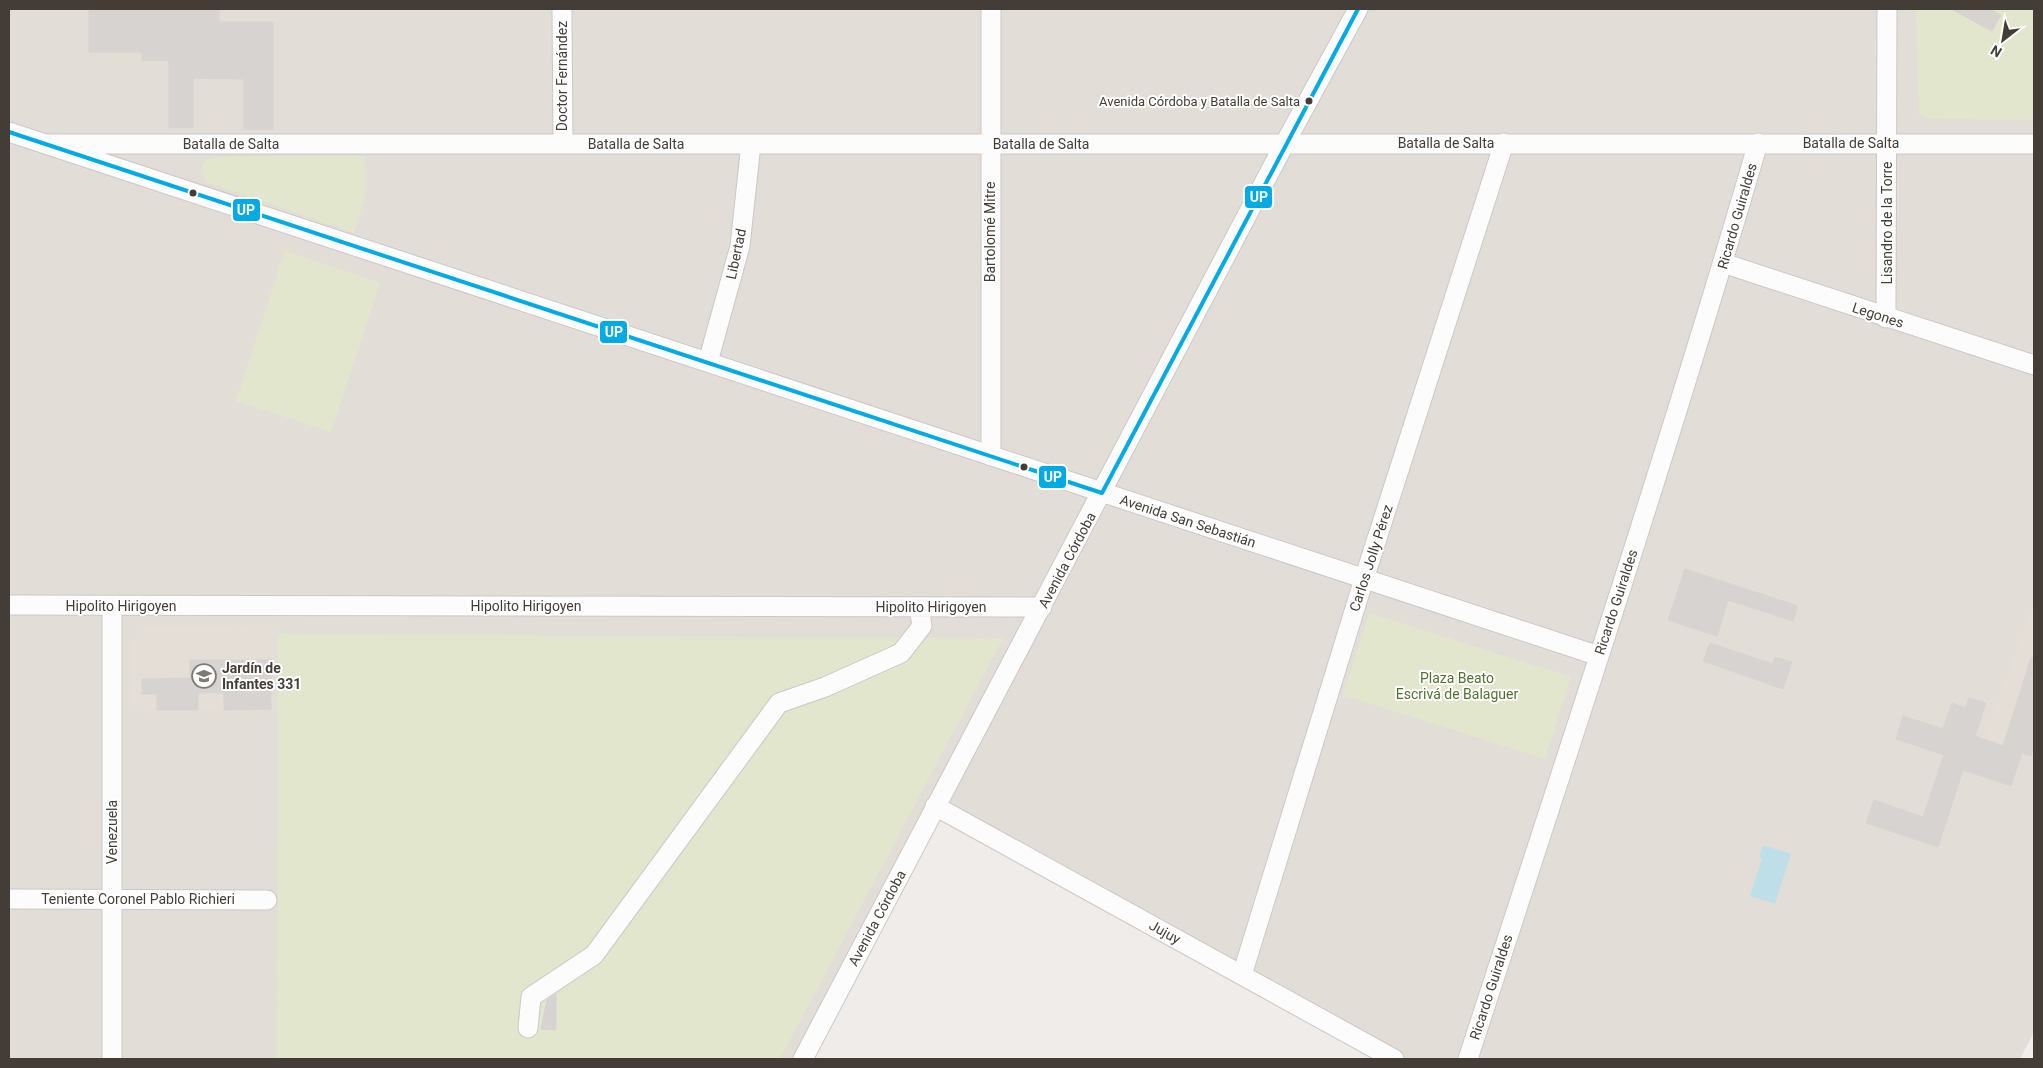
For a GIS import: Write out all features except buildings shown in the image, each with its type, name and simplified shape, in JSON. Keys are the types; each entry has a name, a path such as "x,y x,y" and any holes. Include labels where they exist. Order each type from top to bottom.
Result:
{"street":[{"name":"Doctor Fernández","path":"562,9 563,144"},
{"name":"Bartolomé Mitre","path":"991,9 991,456"},
{"name":"Avenida Córdoba","path":"803,1059 1285,143 1358,9"},
{"name":"Lisandro de la Torre","path":"1886,318 1887,9"},
{"name":"Avenida San Sebastián","path":"9,132 1599,656"},
{"name":"Carlos Jolly Pérez","path":"1242,975 1364,579 1504,143"},
{"name":"Ricardo Guiraldes","path":"1468,1059 1599,656 1723,263 1758,143"},
{"name":"Batalla de Salta","path":"48,144 2034,144"},
{"name":"Libertad","path":"708,362 740,246 751,144"},
{"name":"Legones","path":"1723,263 2034,365"},
{"name":"Hipolito Hirigoyen","path":"9,606 1042,607"},
{"name":"Venezuela","path":"112,606 112,1059"},
{"path":"528,1028 532,997 594,955 779,703 825,687 901,653 922,626 919,607"},
{"name":"Jujuy","path":"936,806 1394,1059"},
{"name":"Teniente Coronel Pablo Richieri","path":"9,899 267,900"}],"shaded area":[{"path":"9,9 2034,9 2034,1032 2020,1059 1394,1059 936,806 803,1059 9,1059"},
{"path":"2034,604 2034,757 1985,739"},
{"name":"Jardín de Infantes 331","path":"274,626 274,709 133,710 133,642 145,627"}],"green space":[{"path":"1916,9 2034,9 2034,120 1926,119 1919,113"},
{"path":"365,156 366,193 354,233 206,182 201,171 204,161 213,157"},
{"path":"285,251 380,283 331,432 236,401"},
{"name":"Plaza Beato Escrivá de Balaguer","path":"1369,613 1571,677 1545,759 1343,695"},
{"path":"278,634 1003,638 780,1059 277,1059"}],"water":[{"path":"1763,845 1791,854 1775,904 1750,896 1762,858 1759,857"}],"transit line":[{"name":"UP","path":"9,132 1102,493 1358,9"}],"place":[{"name":"Avenida Córdoba y Batalla de Salta","path":"1309,101"},
{"name":"Jardín de Infantes 331","path":"204,676"}]}
